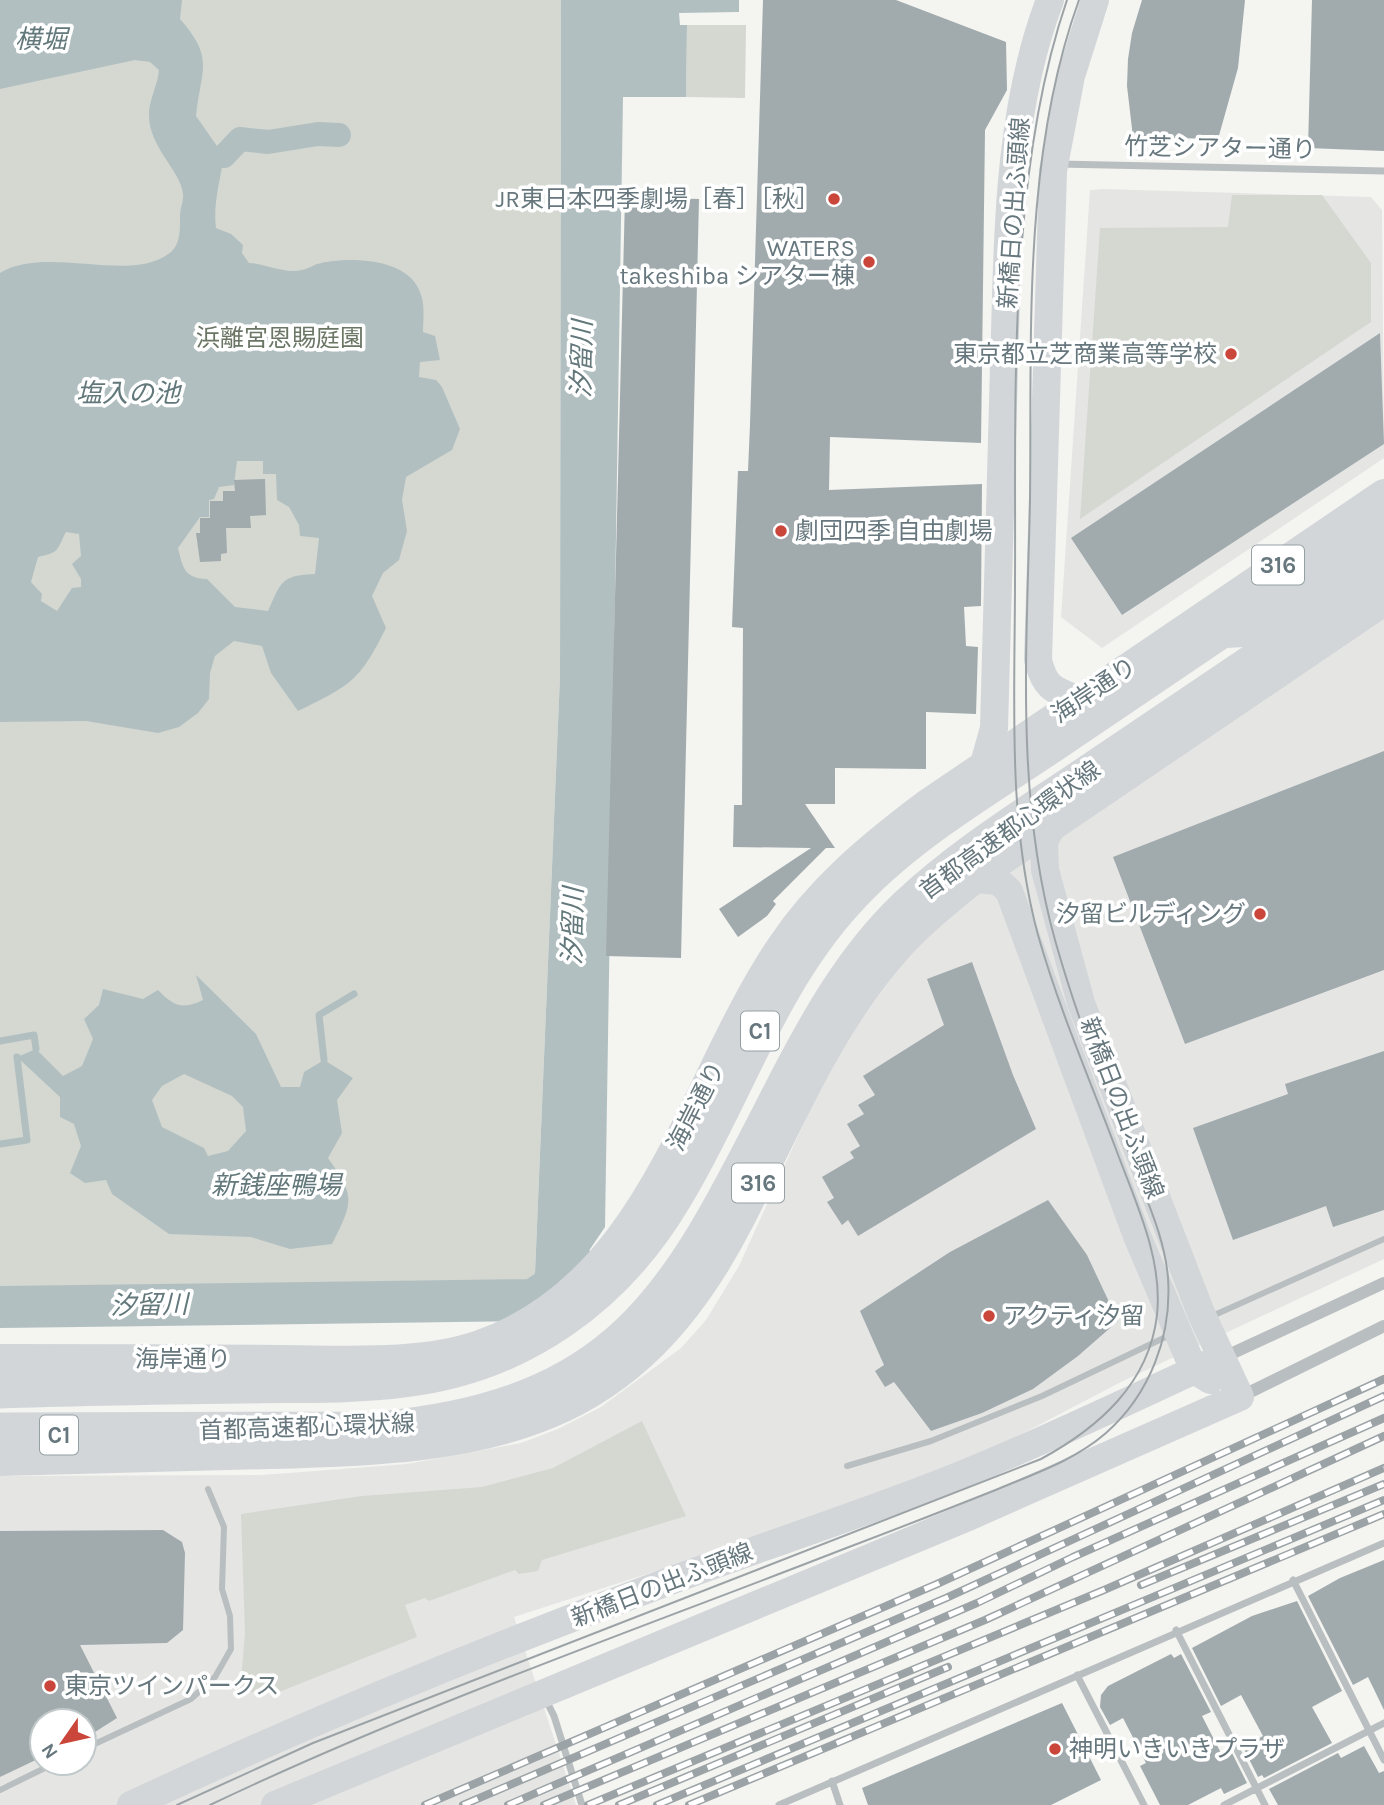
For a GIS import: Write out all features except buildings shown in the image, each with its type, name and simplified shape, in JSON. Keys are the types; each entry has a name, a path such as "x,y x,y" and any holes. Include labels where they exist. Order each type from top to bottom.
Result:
{"highway":[{"name":"首都高速都心環状線","path":"0,1391 322,1385 405,1380 451,1371 494,1358 535,1339 574,1314 623,1270 653,1233 680,1191 780,992 822,929 877,870 971,800 1384,521"},
{"name":"首都高速都心環状線","path":"0,1430 118,1431 412,1426 464,1417 513,1403 583,1369 644,1318 689,1262 820,1017 860,959 905,907 988,840 1384,573"},
{"name":"C1","path":"0,1383 116,1387"},
{"name":"C1","path":"0,1439 118,1431"}],"main road":[{"name":"新橋日の出ふ頭線","path":"985,764 994,728 1008,235 1020,117 1032,59 1050,0"},
{"name":"新橋日の出ふ頭線","path":"1079,700 1050,689 1042,676 1038,660 1055,164 1071,76 1095,0"},
{"name":"海岸通り","path":"0,1359 349,1360 411,1357 480,1345 556,1305 600,1266 649,1195 758,984 805,914 863,854 985,764 1384,494"},
{"name":"316","path":"1172,637 1258,631 1384,544"},
{"name":"316","path":"0,1461 334,1453 438,1444 491,1434 533,1421 588,1395 637,1359 695,1294 736,1227 822,1058 858,999 899,947 974,878 1384,601"},
{"name":"新橋日の出ふ頭線","path":"131,1805 259,1745 502,1647 664,1583 953,1478 1046,1440 1221,1358 1201,1313 1082,1003 1045,870 1044,842 1053,824"},
{"name":"新橋日の出ふ頭線","path":"974,878 998,881 1009,891 1137,1236 1194,1370"},
{"path":"1221,1358 1240,1397"},
{"path":"1194,1370 1240,1397"},
{"path":"275,1805 367,1764 543,1695 968,1517 1240,1397"}],"street":[{"name":"竹芝シアター通り","path":"1055,164 1384,171"},
{"path":"1195,1324 1384,1239"},
{"path":"1221,1358 1384,1283"},
{"path":"1240,1397 1384,1326"},
{"path":"847,1466 931,1441 1042,1396 1184,1329"},
{"path":"98,1742 191,1699 215,1677 231,1648 230,1616 222,1589 224,1527 208,1489"},
{"path":"779,1805 1177,1630 1384,1543"},
{"path":"1293,1580 1384,1760"},
{"path":"1177,1630 1265,1805"},
{"path":"1077,1675 1144,1805"},
{"path":"543,1695 554,1716 582,1805"},
{"path":"1224,1805 1384,1723"},
{"path":"0,1790 28,1776"},
{"path":"832,1781 840,1805"}],"shaded area":[{"name":"東京都立芝商業高等学校","path":"1090,190 1371,197 1382,210 1384,458 1102,648 1061,617"},
{"path":"1384,611 1384,1259 1123,1381 978,1457 807,1522 514,1617 576,1805 0,1805 0,1476 262,1475 407,1464 521,1443 558,1429 601,1407 681,1348 706,1320 739,1266 836,1052 865,1001 972,891"}],"green space":[{"name":"浜離宮恩賜庭園","path":"0,0 561,0 560,676 534,1297 0,1303"},
{"path":"687,25 746,25 745,98 686,97"},
{"path":"1232,195 1322,195 1371,263 1371,322 1080,519 1100,228 1228,227"},
{"path":"642,1421 686,1516 542,1560 538,1571 519,1574 515,1570 429,1601 425,1598 405,1605 417,1637 279,1692 240,1692 245,1633 241,1514 362,1496 482,1487 553,1468"}],"water":[{"name":"塩入の池","path":"0,0 182,0 180,19 198,44 202,55 196,116 224,156 216,201 216,228 231,234 243,245 242,253 249,263 295,271 330,261 360,260 392,266 415,282 423,304 423,332 435,336 440,360 420,362 419,377 436,380 442,387 460,429 452,450 406,477 402,500 407,531 399,560 383,573 372,596 386,628 360,671 330,695 298,711 271,673 262,646 234,641 215,656 210,673 209,699 198,713 179,727 158,733 86,721 0,722 0,273 20,265 42,262 113,266 155,261 172,251 177,243 183,197 177,176 158,147 150,124 149,112 159,70 150,62 135,60 0,89","holes":["237,461 263,461 263,474 276,474 277,500 289,507 299,525 300,536 319,538 315,574 295,576 283,582 268,611 235,607 207,579 193,577 186,571 178,548 200,517 209,517 209,500 214,499 219,487 234,485","66,532 79,534 81,556 72,564 81,579 81,587 72,588 57,611 41,601 42,594 31,582 38,557 56,550"]},
{"path":"561,0 739,0 739,12 679,13 680,25 687,25 686,97 623,97 605,1227 580,1264 534,1297 560,676"},
{"name":"新銭座鴨場","path":"196,975 256,1034 281,1087 300,1087 304,1072 324,1060 353,1078 337,1100 342,1133 328,1158 343,1182 348,1199 348,1208 332,1244 290,1249 251,1237 169,1234 112,1194 106,1180 85,1183 70,1173 81,1146 74,1124 60,1117 60,1097 17,1057 36,1049 63,1076 82,1066 93,1039 84,1019 99,1005 103,989 143,999 158,990 179,1005 190,1005 203,1000","holes":["184,1074 232,1096 243,1107 246,1131 228,1151 208,1156 204,1148 162,1127 152,1100 162,1086"]}],"waterway":[{"path":"224,156 240,139 268,142 318,134 339,135"},
{"path":"324,1060 319,1015 354,994"},
{"path":"0,1041 34,1035 36,1049"},
{"path":"0,1144 27,1140 17,1057"},
{"name":"汐留川","path":"0,1307 534,1300 568,1276 569,1254"}],"tram line":[{"path":"177,1805 313,1743 1041,1459 1101,1418 1132,1383 1144,1362 1157,1315 1158,1294 1152,1252 1140,1211 1046,963 1028,892 1017,804 1014,670 1019,288 1024,213 1034,139 1048,68 1067,0"},
{"path":"210,1805 446,1702 1055,1465 1106,1433 1121,1418 1146,1382 1162,1342 1166,1321 1166,1263 1154,1219 1091,1051 1055,940 1042,886 1034,832 1026,722 1034,247 1048,122 1061,60 1079,0"}],"railway":[{"path":"425,1805 937,1584 1384,1379"},
{"path":"463,1805 946,1598 1384,1396"},
{"path":"508,1805 977,1603 1073,1557 1384,1418"},
{"path":"544,1805 985,1620 1384,1436"},
{"path":"588,1805 1104,1590 1384,1468"},
{"path":"1141,1585 1384,1484"},
{"path":"657,1805 1384,1500"},
{"path":"689,1805 1384,1514"},
{"path":"619,1805 948,1667"}],"place":[{"name":"JR東日本四季劇場［春］［秋］","path":"834,199"},
{"name":"WATERS takeshiba シアター棟","path":"869,262"},
{"name":"東京都立芝商業高等学校","path":"1231,354"},
{"name":"劇団四季 自由劇場","path":"781,531"},
{"name":"汐留ビルディング","path":"1260,914"},
{"name":"アクティ汐留","path":"989,1316"},
{"name":"東京ツインパークス","path":"50,1686"},
{"name":"神明いきいきプラザ","path":"1055,1749"}],"water label":[{"name":"横堀","path":"41,39"}]}
